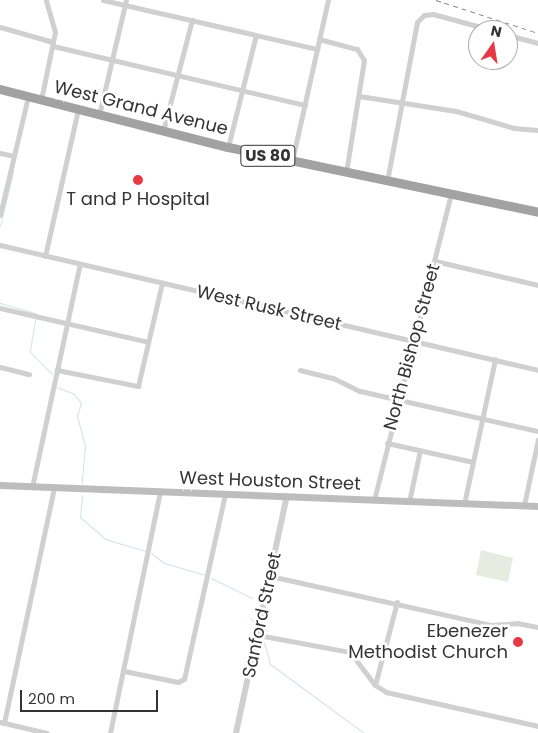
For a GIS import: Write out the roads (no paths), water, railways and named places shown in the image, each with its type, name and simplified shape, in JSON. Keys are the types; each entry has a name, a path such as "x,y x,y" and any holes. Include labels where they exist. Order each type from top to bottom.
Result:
{"highway":[{"name":"West Grand Avenue","path":"0,90 228,147 538,212"}],"main road":[{"name":"West Houston Street","path":"0,485 538,506"}],"street":[{"path":"41,100 53,44 54,27 46,0"},
{"path":"102,0 125,2 192,20 317,49"},
{"path":"292,161 328,0"},
{"path":"100,115 125,2"},
{"path":"387,181 415,27 424,15 433,14 468,23"},
{"path":"163,132 192,20"},
{"path":"0,27 112,60 305,105"},
{"path":"228,147 256,35"},
{"path":"518,37 538,43"},
{"path":"319,39 353,47 363,56 359,96 346,173"},
{"path":"359,96 456,111 514,128 538,130"},
{"path":"0,216 28,97"},
{"path":"45,256 78,110"},
{"path":"0,153 14,156"},
{"name":"North Bishop Street","path":"374,500 394,410 400,400 451,194"},
{"name":"West Rusk Street","path":"0,245 538,370"},
{"path":"435,261 538,285"},
{"path":"32,487 80,264"},
{"path":"58,370 138,386 162,283"},
{"path":"0,308 148,342"},
{"path":"464,504 496,360"},
{"path":"0,368 29,374"},
{"path":"300,370 330,376 356,390 538,431"},
{"path":"524,505 538,439"},
{"path":"387,443 473,462"},
{"path":"409,502 420,450"},
{"path":"47,733 2,723 54,488"},
{"path":"110,733 160,492"},
{"path":"124,671 178,682 183,680 225,494"},
{"name":"Sanford Street","path":"236,733 287,496"},
{"path":"270,576 397,602 491,625 517,623 538,627"},
{"path":"375,685 397,602"},
{"path":"258,635 350,652 375,685 386,692 538,726"}],"waterway":[{"path":"0,226 13,172"},
{"path":"0,303 36,313"},
{"path":"35,319 30,352 52,374"},
{"path":"57,387 74,394 81,403 77,416 85,445 82,483"},
{"path":"82,495 80,517 105,539 145,551"},
{"path":"151,553 164,563 205,575"},
{"path":"211,578 252,598"},
{"path":"251,618 255,624"},
{"path":"264,642 270,664 364,733"}],"railway":[{"path":"436,0 538,33"}],"place":[{"name":"T and P Hospital","path":"138,180"},
{"name":"Ebenezer Methodist Church","path":"518,642"}]}
